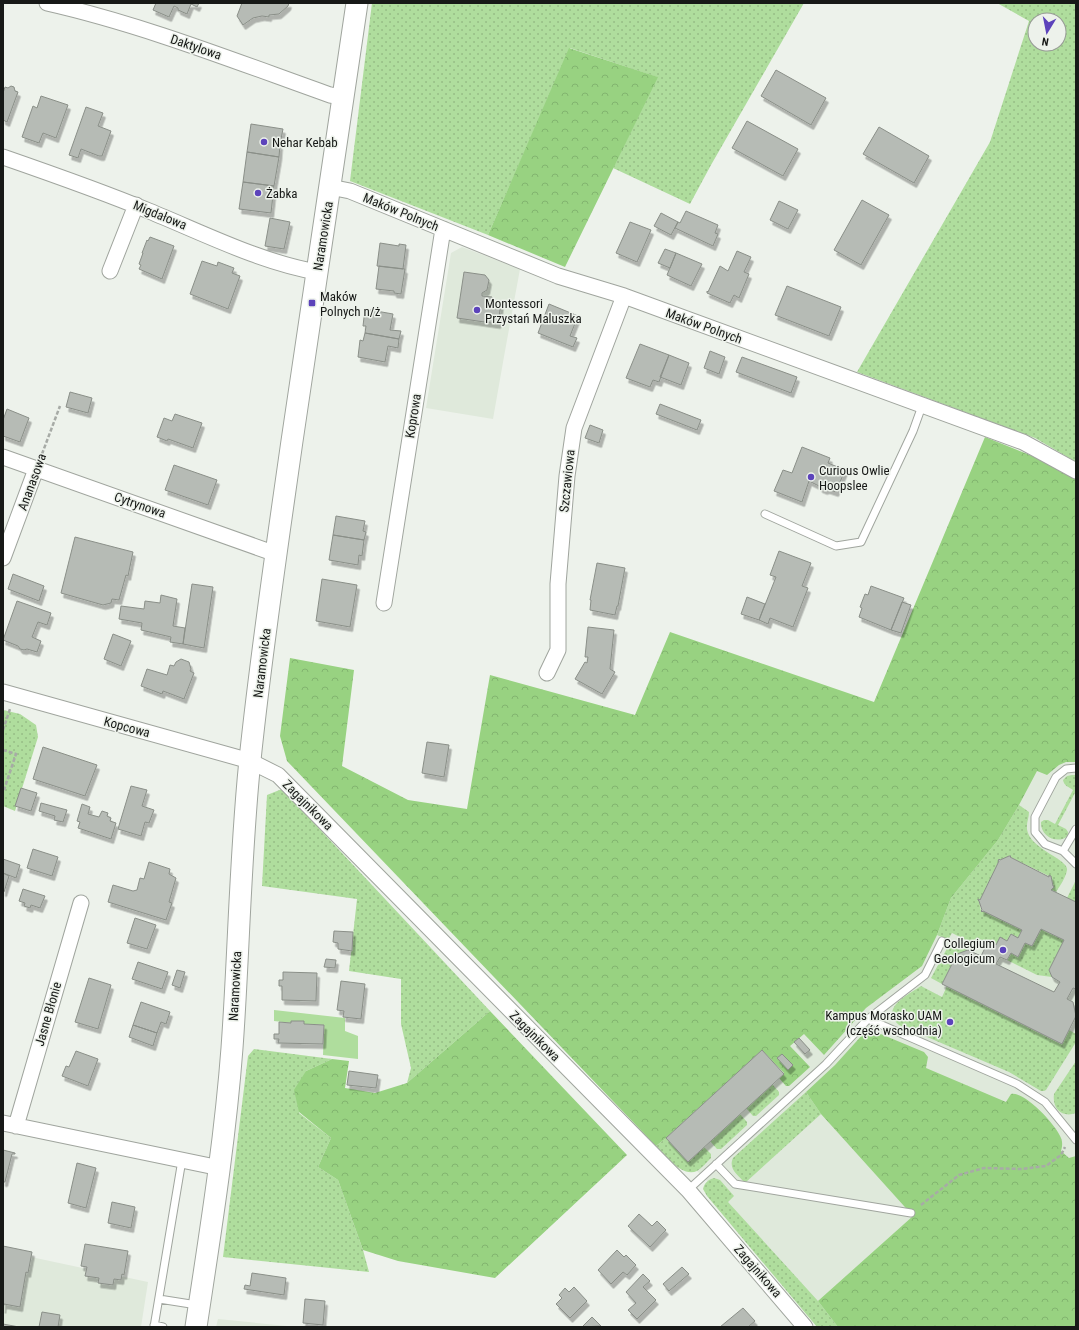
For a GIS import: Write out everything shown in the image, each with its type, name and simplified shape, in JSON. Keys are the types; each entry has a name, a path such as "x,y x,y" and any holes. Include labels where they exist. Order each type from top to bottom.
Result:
{"street":[{"name":"Daktylowa","path":"47,3 89,13 176,40 330,95 343,97"},
{"name":"Naramowicka","path":"196,1327 220,1168 232,1050 243,842 261,662 317,272 358,3"},
{"name":"Migdałowa","path":"3,157 136,205 264,258 302,270 317,272"},
{"name":"Maków Polnych","path":"330,187 350,191 558,276 624,296 1023,442 1076,471"},
{"path":"110,272 136,205"},
{"name":"Koprowa","path":"384,603 443,229"},
{"name":"Szczawiowa","path":"547,673 558,650 558,584 567,476 574,428 624,296"},
{"name":"Cytrynowa","path":"3,457 276,554"},
{"name":"Ananasowa","path":"3,558 36,469"},
{"name":"Kopcowa","path":"9,694 250,761"},
{"name":"Zagajnikowa","path":"250,761 278,775 688,1190 805,1327"},
{"name":"Jasne Błonie","path":"81,903 9,1125 220,1168"}],"lane":[{"path":"765,514 836,546 861,542 913,431 922,406"},
{"path":"1076,768 1066,769 1056,777 1035,817 1035,832 1045,844 1063,851 1076,864"},
{"path":"1063,851 1076,829"},
{"path":"688,1190 826,1064 868,1019 925,975 942,941"},
{"path":"868,1019 1017,1084 1045,1102 1074,1138"},
{"path":"163,1327 154,1326 182,1160"},
{"path":"716,1164 735,1184 911,1213"},
{"path":"158,1298 199,1305"}],"path":[{"name":"Ananasowa","path":"36,469 60,406"},
{"path":"3,730 9,694"},
{"path":"3,750 16,754 4,790"},
{"path":"911,1213 959,1175 984,1168 1022,1169 1046,1166 1061,1155 1074,1138"}],"shaded area":[{"name":"Montessori Przystań Maluszka","path":"462,247 520,269 493,419 426,408 451,253"},
{"name":"Kampus Morasko UAM (część wschodnia)","path":"1076,712 1076,1327 824,1327 711,1185 688,1162 650,1135 946,896"},
{"path":"3,1251 148,1282 141,1327 3,1327"},
{"path":"218,1319 297,1327 216,1327"}],"green space":[{"path":"372,3 804,3 690,204 613,168 657,77 570,48 488,235 350,181"},
{"path":"997,3 1076,3 1076,462 1035,438 857,372 990,142 1027,27 1027,52 1067,52 1067,12 1027,12 1027,20"},
{"path":"569,48 658,77 565,267 488,235"},
{"path":"985,437 1035,457 1076,477 1076,762 1066,762 1059,765 1047,775 1037,771 998,840 951,898 937,935 922,966 866,1008 824,1055 804,1034 790,1046 810,1067 789,1086 786,1086 779,1078 784,1073 762,1050 656,1146 287,761 280,736 290,658 354,670 342,766 408,800 467,809 490,675 635,715 670,632 874,702"},
{"path":"3,710 20,714 36,725 38,737 15,811 3,806"},
{"path":"1076,775 1076,791 1058,825 1066,829 1068,836 1059,840 1050,838 1043,831 1041,822 1048,820 1055,824 1073,790 1066,785 1063,780 1067,776"},
{"path":"282,789 490,1011 407,1083 411,1068 401,1024 401,979 349,971 357,899 262,886 267,795"},
{"path":"1019,805 1029,812 1027,827 1031,839 1037,845 1063,862 1066,866 1066,873 1056,892 1051,890 1054,887 1049,876 1010,856 1000,860 999,859 980,900 978,900 981,911 1022,930 1018,938 1011,934 1007,941 1000,938 996,945 989,940 984,949 952,933 948,940 937,935 951,898 998,840"},
{"path":"1076,880 1076,902 1067,898"},
{"path":"1041,929 1064,940 1049,970 1052,977 1037,975 1007,960 1011,953 1018,957 1025,943 1032,946"},
{"path":"951,941 968,950 957,954 942,984 931,978"},
{"path":"921,986 942,997 947,986 1061,1044 1069,1030 1076,1034 1076,1042 1046,1090 1041,1091 1009,1072 899,1025 894,1019 892,1013 894,1008 898,1002"},
{"path":"274,1010 345,1018 345,1031 358,1036 358,1059 323,1055 324,1025 304,1024 304,1021 292,1021 291,1023 274,1021"},
{"path":"490,1011 627,1155 495,1278 398,1261 363,1250 338,1180 318,1167 331,1138 299,1112 294,1090 306,1071 332,1059 349,1061 345,1088 375,1093 407,1083"},
{"path":"871,1030 924,1052 928,1057 926,1068 1006,1102 1011,1094 1024,1098 1040,1110 1058,1133 1062,1142 1061,1151 1069,1158 1076,1156 1076,1327 838,1327 818,1301 913,1216 821,1114 806,1092 835,1065 864,1033"},
{"path":"254,1049 332,1059 306,1071 299,1113 331,1138 318,1167 338,1180 363,1250 369,1272 223,1257 248,1056"},
{"path":"1076,1061 1076,1113 1066,1114 1062,1113 1056,1108 1054,1094"},
{"path":"772,1084 779,1092 779,1095 756,1116 753,1116 746,1108"},
{"path":"806,1092 821,1114 745,1183 733,1169 733,1158"},
{"path":"740,1114 747,1122 747,1125 721,1149 717,1149 710,1141"},
{"path":"666,1138 688,1162 704,1147 711,1154 711,1158 697,1171 691,1172 680,1169 656,1146"},
{"path":"714,1178 720,1180 734,1196 728,1202 818,1301 838,1327 817,1327 707,1196 703,1189 707,1182"}],"building":[{"path":"156,3 199,3 197,7 191,4 187,14 178,10 178,8 174,6 169,17 153,10"},
{"path":"242,3 289,3 288,6 279,14 269,15 269,17 262,16 253,18 243,25 237,16"},
{"path":"776,70 826,98 811,125 761,96"},
{"path":"11,86 18,92 7,122 3,120 3,93 5,87 8,88"},
{"path":"41,96 68,105 56,138 43,133 39,143 22,137 33,106 37,108"},
{"path":"86,107 103,113 98,126 111,131 102,156 81,149 78,158 69,155"},
{"path":"747,121 798,149 783,176 732,148"},
{"name":"Nehar Kebab","path":"251,124 283,129 278,145 280,145 279,157 247,152"},
{"path":"879,127 929,156 914,183 863,154"},
{"path":"247,152 279,157 274,186 243,182"},
{"name":"Żabka","path":"243,182 274,186 271,213 239,209"},
{"path":"862,200 889,215 861,265 834,250"},
{"path":"779,201 798,210 788,229 770,220"},
{"path":"686,211 718,225 715,233 718,234 713,246 675,228 678,222 680,223"},
{"path":"661,213 678,222 671,235 654,226"},
{"path":"270,218 290,222 284,249 265,246"},
{"path":"630,222 651,230 637,262 616,253"},
{"path":"150,237 174,246 162,279 139,269 141,265 139,264 142,253 147,240 148,241"},
{"path":"380,243 399,246 399,244 406,245 403,269 377,266"},
{"path":"665,249 676,253 670,268 658,263"},
{"path":"737,251 751,257 744,272 749,274 739,298 734,295 730,303 707,293 707,291 708,292 720,266 728,271"},
{"path":"676,253 702,264 691,286 667,275"},
{"path":"202,261 217,266 218,262 234,268 232,273 240,276 228,309 190,294"},
{"path":"379,266 405,269 401,294 394,293 394,291 376,289"},
{"path":"464,272 485,275 489,280 487,290 482,293 482,296 492,297 492,302 501,303 498,324 457,318"},
{"path":"787,286 841,307 829,336 775,315"},
{"path":"549,304 578,316 570,336 577,338 573,347 538,333"},
{"path":"365,309 393,314 390,330 401,331 399,339 365,333 366,326 363,326"},
{"path":"365,333 399,339 398,348 388,346 385,362 358,357 360,340 363,341"},
{"path":"640,344 669,355 659,382 653,380 650,387 626,378"},
{"path":"710,351 725,357 719,374 704,368"},
{"path":"669,355 689,363 681,385 660,377"},
{"path":"742,357 797,377 791,393 736,372"},
{"path":"70,392 92,398 88,413 66,407"},
{"path":"660,404 701,420 697,430 656,414"},
{"path":"7,409 29,418 20,442 3,436 3,420"},
{"path":"175,414 202,423 193,448 168,439 167,441 157,437 164,418 172,421"},
{"path":"590,425 603,430 599,443 585,438"},
{"name":"Curious Owlie Hoopslee","path":"802,447 830,458 828,463 845,470 836,492 820,488 809,481 802,502 774,491 783,470 792,473"},
{"path":"174,465 217,480 208,505 165,490"},
{"path":"336,516 365,521 363,531 366,532 364,540 333,535"},
{"path":"333,535 364,540 362,556 359,555 358,565 329,560"},
{"path":"75,537 133,552 128,576 126,575 119,600 112,599 111,603 103,605 61,593"},
{"path":"779,551 811,563 802,586 808,588 793,627 770,618 768,624 759,620 776,577 770,575"},
{"path":"597,563 625,568 615,615 590,610 590,600"},
{"path":"13,574 44,586 39,601 8,589"},
{"path":"322,579 357,585 350,627 316,621"},
{"path":"192,584 213,587 204,648 183,644"},
{"path":"871,586 904,598 891,630 859,617 862,608 860,607 865,594 868,595"},
{"path":"161,595 177,599 173,626 185,628 183,644 170,642 171,637 141,630 142,623 119,619 121,606 144,609 145,601 160,603"},
{"path":"747,597 765,604 759,620 741,614"},
{"path":"17,601 51,613 47,625 38,622 32,637 41,641 37,652 27,649 20,649 18,646 3,640"},
{"path":"902,602 911,605 901,633 891,630"},
{"path":"588,627 614,630 610,669 615,672 602,694 575,679 585,662 587,663 588,657 585,657"},
{"path":"113,634 131,641 121,666 104,659"},
{"path":"181,659 189,662 191,669 190,671 194,673 184,699 163,691 162,694 141,686 147,669 167,675 170,665 174,666 176,662"},
{"path":"427,742 449,745 444,777 422,773"},
{"path":"43,747 97,765 85,796 33,779"},
{"path":"131,786 147,790 142,806 154,810 149,823 145,822 141,836 118,829"},
{"path":"21,788 37,793 31,811 15,806"},
{"path":"41,803 67,810 63,822 54,820 55,816 39,811"},
{"path":"82,804 90,807 88,814 99,817 102,811 108,813 107,816 111,818 110,821 116,823 111,839 78,828 80,822 77,821"},
{"path":"33,849 58,857 52,876 27,868"},
{"name":"Collegium Geologicum","path":"1011,856 1010,857 1049,877 1049,875 1051,876 1054,887 1051,890 1076,902 1076,989 1073,988 1067,999 1073,1002 1076,1016 1062,1044 942,984 957,954 968,950 981,956 989,940 996,945 1000,937 1007,941 1011,934 1018,938 1022,930 981,911 982,910 978,899 980,900 999,859 1000,860","holes":["1041,929 1064,940 1049,970 1052,977 1060,982 1054,992 996,964 1000,957 1007,960 1011,953 1018,957 1025,943 1032,946"]},
{"path":"3,859 20,865 16,878 3,873"},
{"path":"149,862 170,869 169,874 176,878 169,902 172,903 166,920 108,902 113,885 133,891 137,890 140,878 144,879"},
{"path":"3,873 9,876 4,892 3,892"},
{"path":"23,889 45,896 40,908 31,905 30,908 24,906 25,903 19,901"},
{"path":"135,918 156,925 147,949 127,943"},
{"path":"334,931 353,932 352,951 338,949 338,943 333,942"},
{"path":"326,959 336,960 335,968 324,967"},
{"path":"138,962 168,972 162,989 132,979"},
{"path":"177,970 185,972 180,988 172,985"},
{"path":"283,972 317,973 316,1001 282,1000 282,986 279,986 279,980 283,980"},
{"path":"89,978 111,985 98,1029 75,1022"},
{"path":"341,981 365,984 361,1019 343,1017 344,1011 337,1010"},
{"path":"141,1002 170,1012 166,1024 161,1022 157,1033 133,1025"},
{"path":"291,1021 304,1021 304,1024 324,1025 323,1044 278,1043 279,1039 274,1039 274,1034 279,1034 279,1022 291,1023"},
{"path":"133,1025 157,1033 153,1046 129,1037"},
{"path":"799,1038 810,1050 805,1054 794,1042"},
{"path":"762,1050 784,1074 688,1162 666,1138"},
{"path":"76,1051 98,1059 88,1086 62,1076 66,1066 69,1067"},
{"path":"782,1054 793,1065 788,1070 777,1058"},
{"path":"349,1071 378,1075 376,1088 347,1085"},
{"path":"3,1150 15,1153 12,1154 5,1182 3,1182"},
{"path":"77,1163 96,1168 86,1208 68,1203"},
{"path":"112,1202 135,1207 131,1228 108,1223"},
{"path":"639,1214 652,1226 657,1221 666,1230 650,1247 628,1226"},
{"path":"85,1244 128,1251 124,1275 122,1274 121,1280 114,1279 113,1285 98,1283 99,1278 85,1276 87,1267 81,1266"},
{"path":"3,1246 32,1252 28,1273 26,1272 20,1307 4,1304 3,1309"},
{"path":"617,1250 624,1257 626,1255 636,1265 627,1275 623,1272 611,1284 598,1270"},
{"path":"682,1267 689,1274 669,1291 663,1284"},
{"path":"252,1273 286,1278 284,1295 244,1289 245,1285 250,1286"},
{"path":"643,1274 650,1281 643,1287 656,1300 637,1319 628,1310 636,1303 626,1292"},
{"path":"574,1287 587,1301 570,1318 556,1304 562,1298 559,1295 565,1288 569,1292"},
{"path":"305,1299 325,1301 323,1325 303,1323"},
{"path":"743,1308 755,1321 748,1327 720,1327"},
{"path":"42,1312 60,1315 58,1327 39,1327"},
{"path":"592,1317 601,1326 582,1327"},
{"path":"3,1324 19,1327 3,1327"}],"place":[{"name":"Nehar Kebab","path":"264,142"},
{"name":"Żabka","path":"258,193"},
{"name":"Maków Polnych n/ż","path":"312,303"},
{"name":"Montessori Przystań Maluszka","path":"477,310"},
{"name":"Curious Owlie Hoopslee","path":"811,477"},
{"name":"Collegium Geologicum","path":"1003,950"},
{"name":"Kampus Morasko UAM (część wschodnia)","path":"950,1022"}]}
